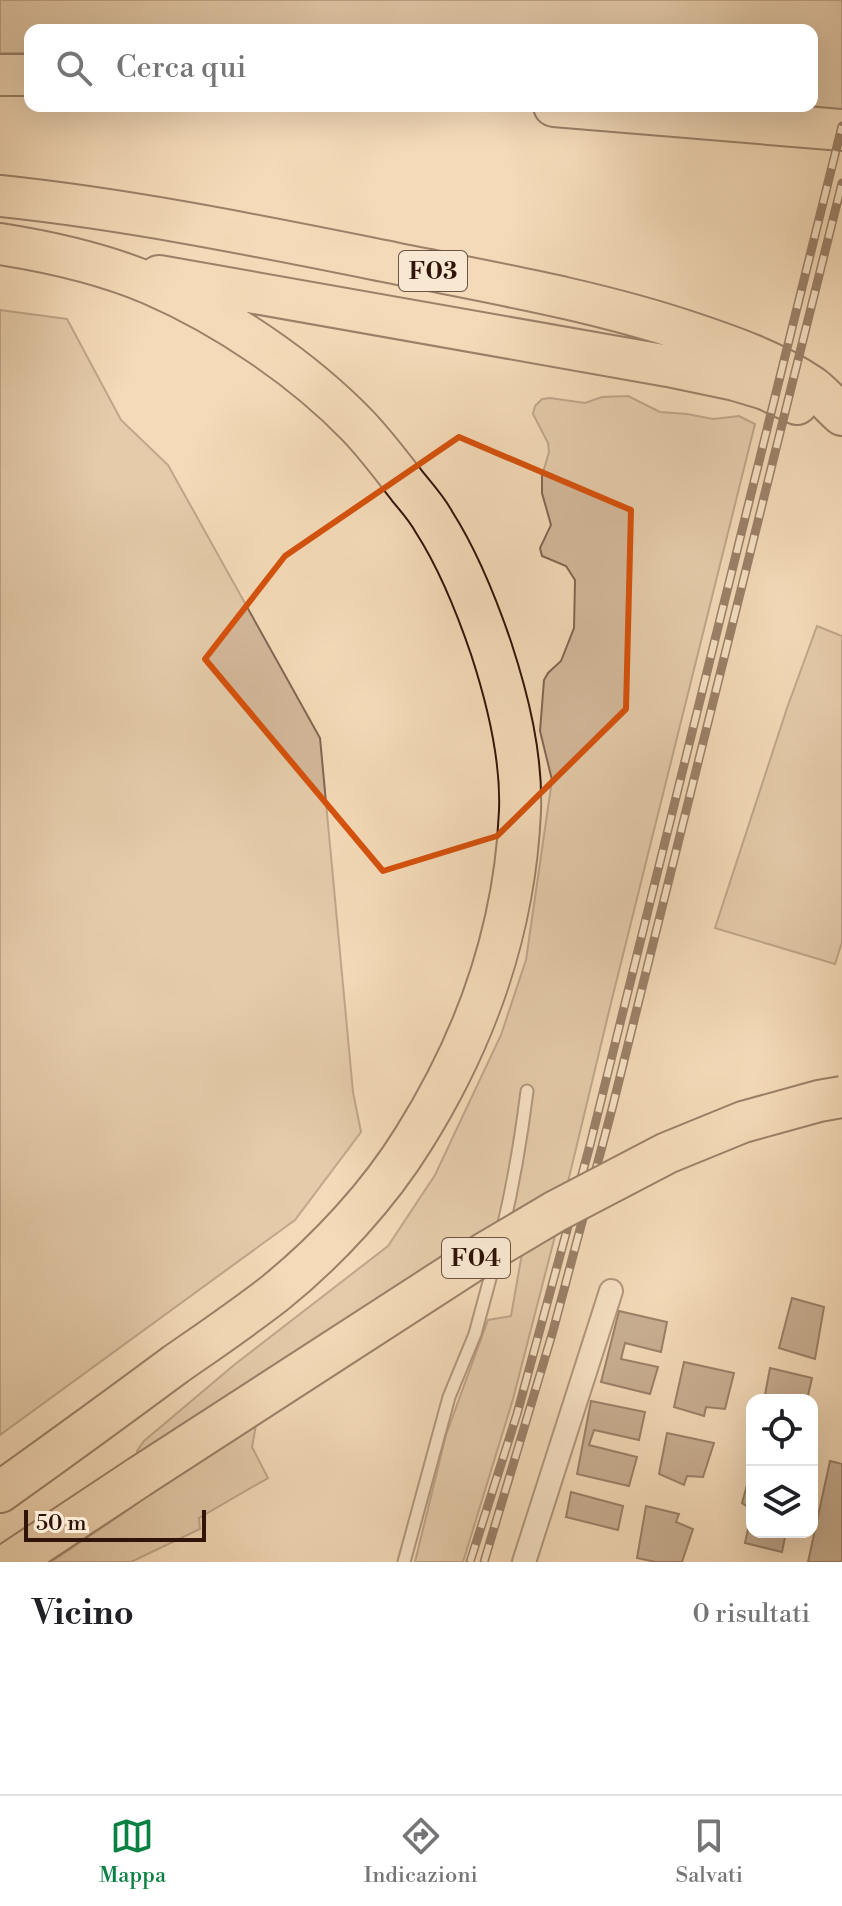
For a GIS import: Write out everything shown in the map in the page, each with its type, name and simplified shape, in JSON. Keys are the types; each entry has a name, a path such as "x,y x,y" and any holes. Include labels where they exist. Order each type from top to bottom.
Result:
{"highway":[{"path":"0,75 24,75"},
{"path":"624,112 842,130"},
{"name":"F03","path":"0,196 117,211 255,235 538,292 645,318 730,346 766,362 812,387 842,415"},
{"path":"0,244 100,266 149,283 184,300 244,334 310,381 360,428 433,520 466,580 500,677 516,746 520,808 512,894 491,977 470,1033 414,1140 366,1205 324,1251 275,1293 0,1492"},
{"path":"100,266 681,368 765,389 842,428"},
{"name":"F04","path":"11,1562 485,1253 556,1211 667,1153 731,1127 842,1097"}],"street":[{"path":"524,1562 611,1291"}],"lane":[{"path":"404,1562 449,1397 481,1317 509,1203 527,1091"}],"highlighted area":[{"path":"459,437 631,510 626,709 497,836 383,871 205,659 285,556"}],"shaded area":[{"path":"0,0 842,0 842,111 818,109 818,24 24,24 24,53 0,53"},
{"path":"0,310 67,319 121,420 168,465 320,738 353,1092 361,1132 295,1220 0,1435"},
{"path":"628,396 660,412 713,419 739,416 755,424 555,1236 513,1399 463,1562 415,1562 446,1435 488,1320 511,1316 531,1202 266,1370 252,1447 268,1478 199,1518 200,1529 131,1562 51,1562 163,1483 139,1460 137,1451 144,1441 234,1365 388,1246 435,1175 501,1035 526,960 552,780 540,731 544,680 561,661 574,628 575,580 566,566 542,556 540,548 551,525 542,493 542,476 549,452 548,443 533,414 535,406 542,399 585,403 602,397"},
{"path":"817,626 842,636 842,942 835,964 715,928"}],"building":[{"path":"792,1298 824,1307 815,1359 779,1348"},
{"path":"619,1311 667,1322 661,1352 625,1343 621,1359 658,1367 650,1394 601,1382"},
{"path":"684,1362 734,1373 725,1409 706,1407 704,1416 674,1407"},
{"path":"770,1368 812,1378 808,1394 765,1394"},
{"path":"591,1401 645,1412 639,1440 594,1430 589,1445 637,1457 629,1486 577,1474"},
{"path":"667,1433 714,1443 703,1477 687,1476 684,1485 659,1474"},
{"path":"830,1461 842,1464 842,1562 808,1562 813,1538 818,1538 818,1516"},
{"path":"571,1492 623,1506 618,1530 566,1517"},
{"path":"646,1506 679,1514 676,1522 693,1529 682,1562 637,1558"},
{"path":"746,1538 785,1538 782,1552 745,1543"}],"railway":[{"path":"470,1562 517,1414 590,1145 842,126"},
{"path":"484,1562 553,1331 612,1109 842,183"}]}
